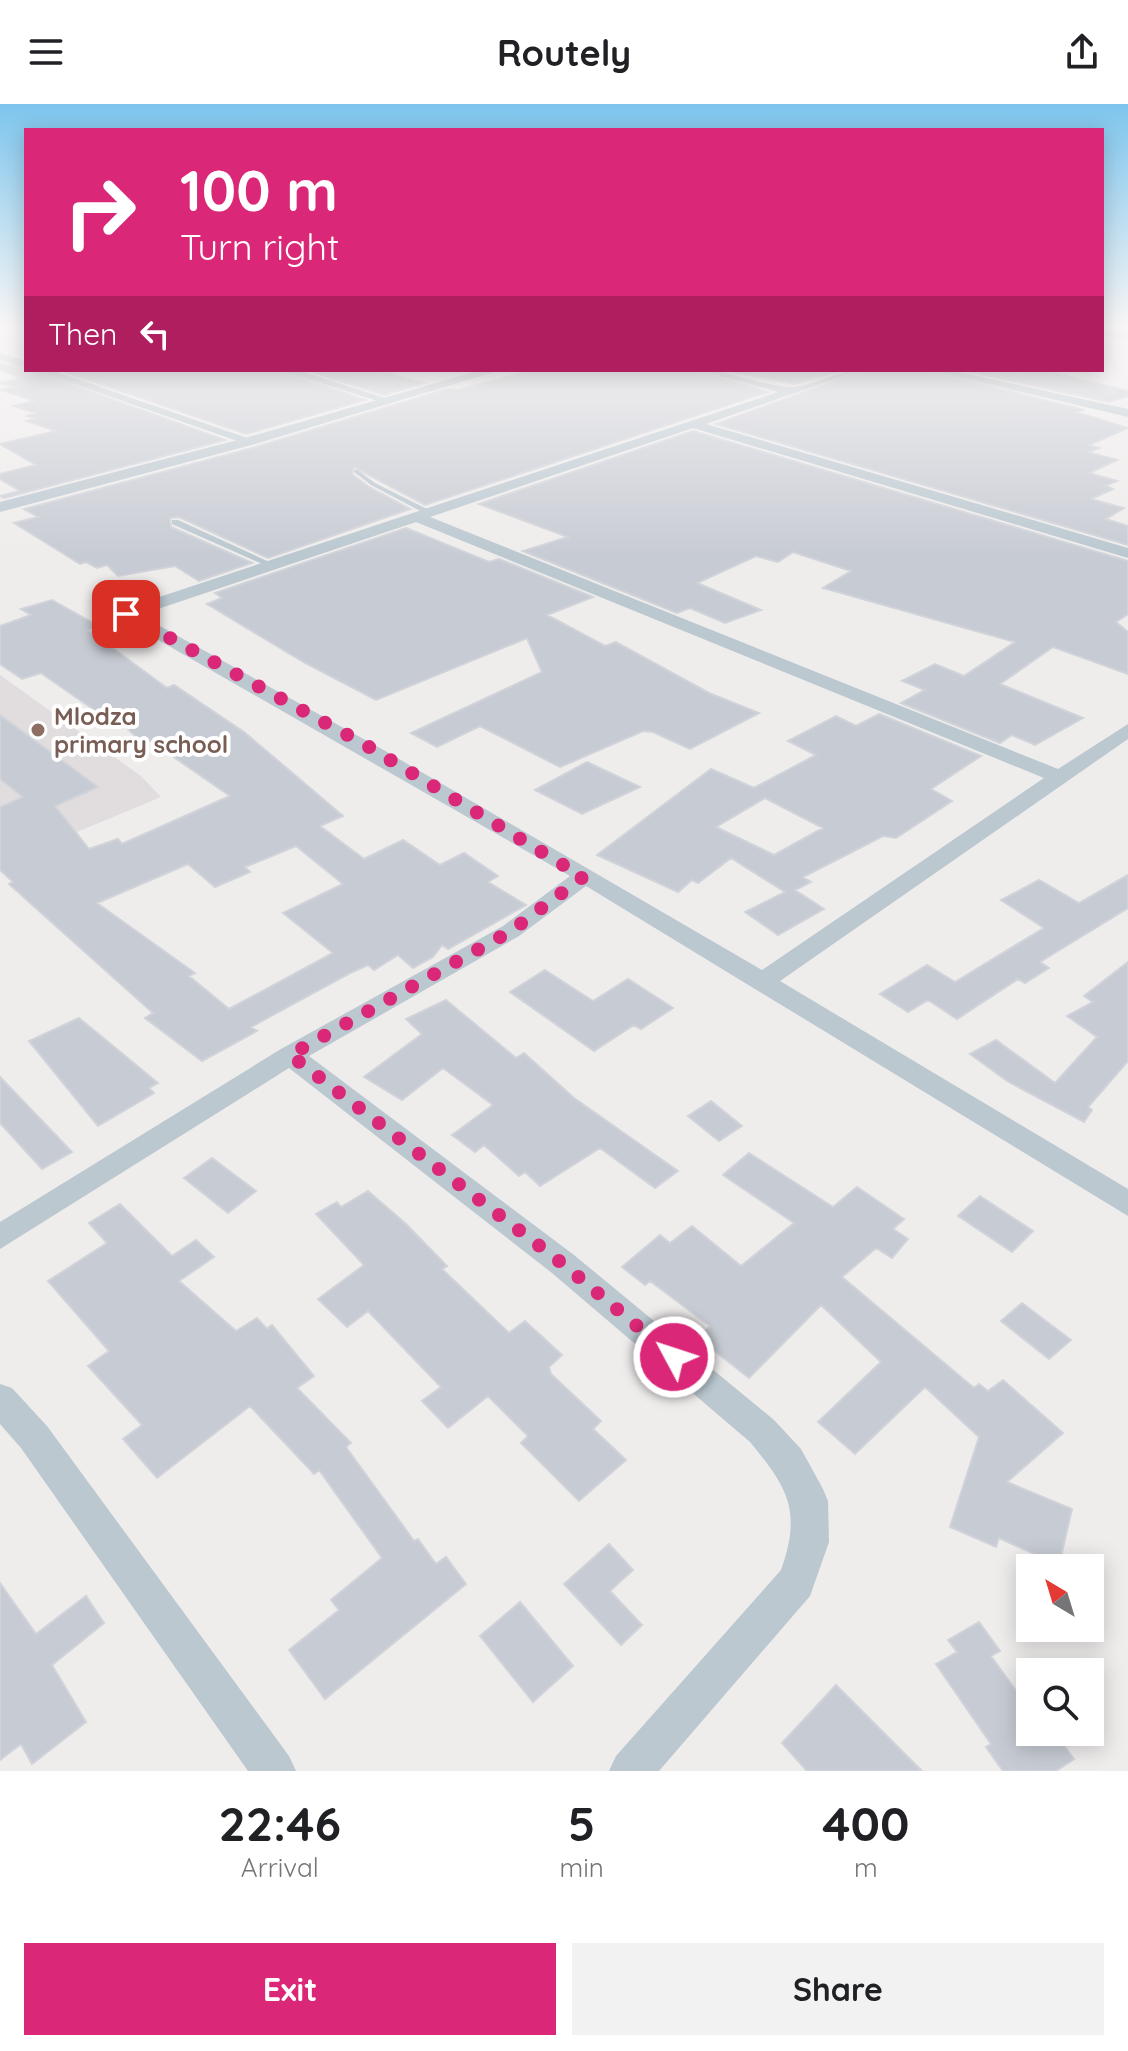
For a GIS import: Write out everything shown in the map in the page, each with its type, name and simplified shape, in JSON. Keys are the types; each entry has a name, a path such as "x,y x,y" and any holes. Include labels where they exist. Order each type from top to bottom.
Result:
{"street":[{"path":"134,402 250,441"},
{"path":"3,503 250,441 385,402"},
{"path":"763,402 126,614 364,744 583,877 764,980 1128,1204"},
{"path":"1077,402 1128,413"},
{"path":"696,425 1128,553"},
{"path":"421,514 1062,778"},
{"path":"764,980 1128,730"},
{"path":"0,1237 290,1055 511,931 583,877"},
{"path":"290,1055 563,1264 762,1431 788,1461 810,1501 810,1542 796,1582 631,1771"},
{"path":"0,1399 34,1437 274,1771"}],"lane":[{"path":"356,471 421,514"},
{"path":"175,522 272,565"}],"shaded area":[{"name":"Mlodza primary school","path":"0,675 141,776 161,797 0,864"}],"building":[{"path":"31,402 119,402 225,440 4,498 0,496 20,491 0,479 0,474 36,465 0,444 56,431 27,421 35,418 27,416 35,413 14,406"},
{"path":"152,402 359,402 246,434"},
{"path":"405,402 738,402 425,505 354,467 352,474 369,487 410,509 268,558 179,517 170,518 171,527 252,563 199,581 175,566 118,576 107,565 97,568 86,562 80,564 14,523 38,517 24,509 256,447"},
{"path":"777,402 1051,402 1084,410 1076,412 1128,428 1089,445 1099,448 1088,452 1117,460 1089,473 1117,481 1105,486 1113,489 1091,499 1124,508 1106,519 1128,526 1128,545 716,424"},
{"path":"693,431 1128,561 1128,614 1116,622 1128,632 1128,674 1053,647 1000,684 1083,718 1035,745 1012,735 1000,743 901,703 925,690 902,681 935,664 964,676 1015,642 823,588 851,571 793,552 778,562 756,556 697,583 761,610 725,623 690,608 677,613 523,551 568,537 479,504"},
{"path":"406,528 489,562 499,559 593,597 547,615 605,646 616,642 709,693 759,713 690,749 653,732 643,731 560,767 480,726 437,747 411,733 542,672 527,638 376,700 305,663 207,604 222,598 215,593"},
{"path":"52,600 100,627 88,630 167,688 174,685 244,732 343,816 320,826 364,859 403,840 440,865 464,853 498,876 488,882 526,905 448,949 442,945 433,957 413,968 398,955 374,970 368,965 350,973 251,1027 257,1031 202,1061 145,1018 153,1013 9,884 13,882 0,870 0,807 23,797 0,779 0,715 98,787 55,806 89,849 118,839 122,844 230,796 149,740 141,742 120,721 113,723 41,673 22,679 0,664 0,626 31,615 21,609","holes":["296,846 343,884 283,913 333,953 229,1009 189,976 195,973 97,903 188,864 215,887 250,872 245,867"]},
{"path":"879,714 981,756 931,789 952,801 896,838 883,836 803,877 811,882 795,890 824,909 778,935 745,912 785,892 731,858 698,883 692,880 678,892 597,855 711,769 754,788 816,755 788,741 836,716 856,726","holes":["765,798 823,828 774,855 716,827"]},
{"path":"587,762 640,787 582,814 535,790"},
{"path":"1128,875 1128,908 1040,962 1049,968 1025,983 1018,979 957,1019 928,1000 908,1012 880,994 927,965 955,982 1044,928 1001,900 1039,880 1079,903"},
{"path":"1128,962 1128,1061 1088,1107 1092,1110 1084,1122 1007,1081 970,1054 996,1040 1055,1083 1097,1037 1067,1016 1093,1002 1084,996"},
{"path":"545,970 593,1001 628,979 673,1008 641,1029 634,1025 594,1051 510,992"},
{"path":"446,1000 516,1058 524,1053 574,1098 678,1171 655,1188 600,1148 540,1186 525,1172 519,1176 484,1145 475,1152 452,1135 493,1105 443,1068 402,1100 364,1077 422,1034 406,1019"},
{"path":"79,1018 158,1083 149,1088 154,1093 98,1126 29,1041"},
{"path":"0,1077 72,1152 42,1169 0,1123"},
{"path":"711,1101 742,1126 719,1141 688,1116"},
{"path":"749,1153 833,1207 857,1187 904,1219 893,1229 908,1239 892,1258 876,1248 842,1277 974,1388 979,1384 988,1391 1003,1380 1063,1433 1007,1482 1072,1509 1062,1554 1035,1554 999,1538 996,1547 950,1527 979,1437 925,1387 855,1454 818,1422 881,1362 821,1305 749,1378 698,1338 710,1326 650,1281 645,1285 622,1267 660,1235 670,1243 692,1226 741,1266 794,1223 723,1175"},
{"path":"212,1158 256,1191 228,1213 184,1178"},
{"path":"368,1191 406,1224 447,1266 442,1269 509,1333 525,1321 562,1355 549,1367 551,1374 601,1421 593,1429 626,1460 579,1501 521,1443 528,1436 488,1396 448,1428 422,1401 441,1387 368,1311 347,1327 318,1299 364,1265 316,1214 337,1202 341,1207"},
{"path":"980,1196 1033,1231 1012,1252 958,1216"},
{"path":"120,1204 172,1256 196,1240 214,1257 179,1281 236,1331 257,1318 267,1329 272,1325 314,1376 297,1388 351,1443 346,1447 414,1541 418,1539 436,1564 446,1557 466,1584 325,1699 289,1650 339,1610 331,1600 382,1558 319,1470 314,1474 250,1406 157,1478 123,1439 142,1425 88,1366 109,1351 48,1281 107,1243 89,1223"},
{"path":"1022,1303 1071,1340 1049,1359 1001,1321"},
{"path":"609,1544 633,1570 610,1591 642,1625 621,1645 564,1584"},
{"path":"0,1583 36,1634 86,1596 104,1623 52,1665 86,1722 32,1764 21,1744 0,1760"},
{"path":"520,1602 573,1666 533,1702 480,1636"},
{"path":"979,1622 1000,1651 991,1656 1016,1691 1016,1746 1064,1746 1074,1759 1056,1771 1003,1771 986,1747 991,1744 936,1664 957,1652 948,1640"},
{"path":"836,1685 922,1771 807,1771 782,1743"}],"place":[{"name":"Mlodza primary school","path":"38,730"}],"route":[{"path":"126,614 364,744 583,877 511,931 290,1055 563,1264 674,1357"}]}
